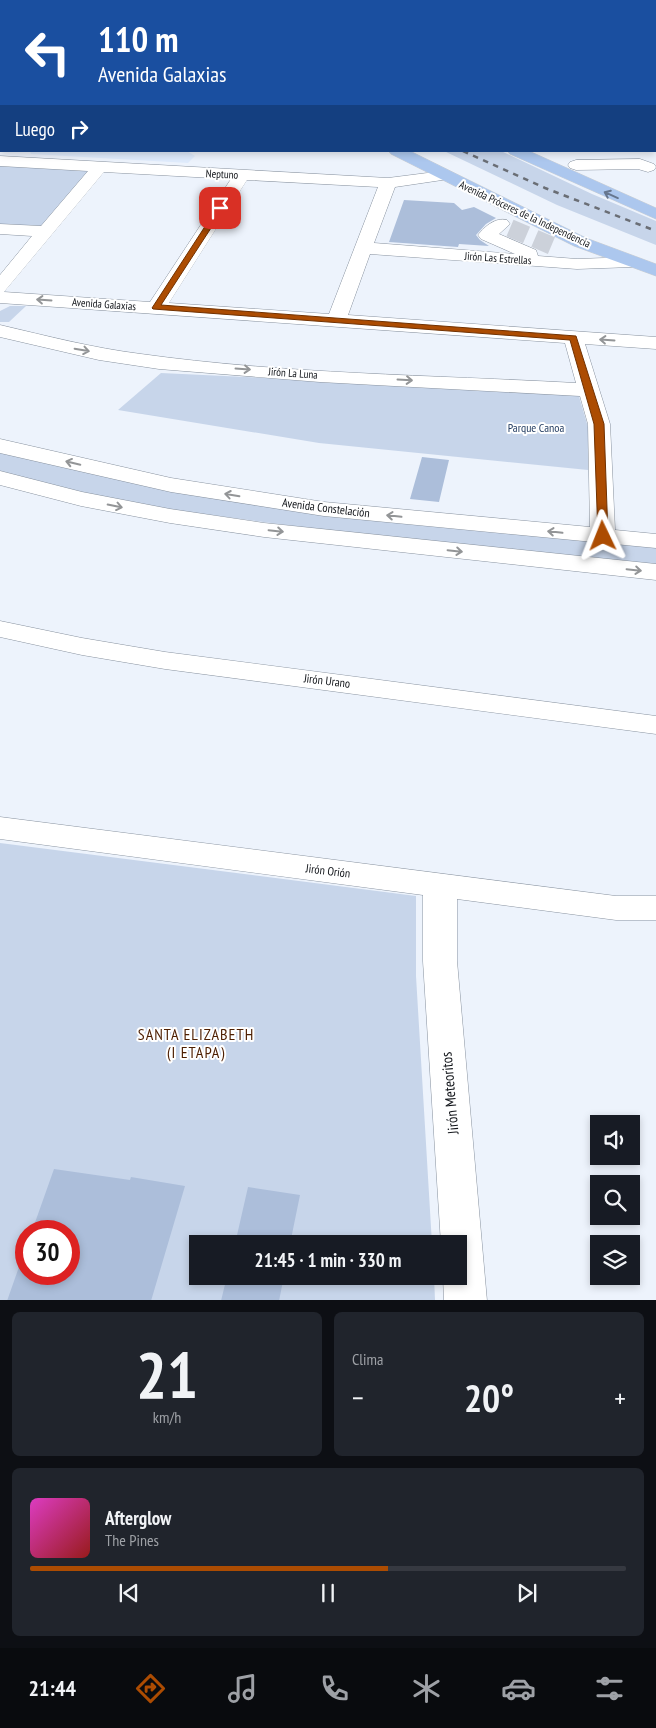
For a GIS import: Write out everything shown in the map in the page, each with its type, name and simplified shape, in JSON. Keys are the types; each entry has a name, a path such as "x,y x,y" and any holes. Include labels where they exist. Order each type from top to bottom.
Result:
{"main road":[{"name":"Avenida Próceres de la Independencia","path":"399,152 443,176 598,248 656,270"},
{"name":"Avenida Próceres de la Independencia","path":"435,152 488,178"},
{"path":"518,152 656,214"},
{"path":"549,152 656,198"}],"street":[{"path":"156,308 242,175 207,156"},
{"name":"Neptuno","path":"9,158 100,166 388,184 443,176"},
{"path":"576,165 640,164 648,167"},
{"path":"0,287 100,166"},
{"path":"336,321 388,184"},
{"path":"511,208 505,226 487,234 551,255 598,248"},
{"path":"0,229 45,232"},
{"name":"Jirón Las Estrellas","path":"364,248 551,255 584,264 632,262"},
{"name":"Avenida Galaxias","path":"0,297 656,343"},
{"name":"Jirón La Luna","path":"0,331 72,348 158,362 336,376 589,390"},
{"path":"573,338 599,424 603,536"},
{"name":"Avenida Constelación","path":"0,446 171,485 314,508 656,541"},
{"path":"0,478 81,499 170,516 264,530 656,572"},
{"name":"Jirón Urano","path":"0,629 95,649 181,663 507,703 656,725"},
{"name":"Jirón Orión","path":"0,828 616,908 656,908"},
{"name":"Jirón Meteoritos","path":"440,885 440,961 466,1300"}],"shaded area":[{"path":"30,152 189,152 195,156 188,163 31,154"}],"green space":[{"path":"446,152 503,152 592,194 656,221 656,245 557,205"},
{"path":"0,163 94,167 40,229 0,227"},
{"path":"10,306 26,306 9,322 0,322 0,311"},
{"name":"Parque Canoa","path":"161,373 578,393 590,434 588,470 319,443 118,410"},
{"path":"0,451 163,488 656,546 656,566 309,528 174,510 89,495 0,471"},
{"path":"0,843 416,896 416,976 431,1235 189,1235 189,1285 434,1285 435,1300 0,1300"}],"building":[{"path":"404,200 454,203 462,210 474,207 496,218 486,224 476,235 489,246 459,244 458,247 389,242"},
{"path":"422,457 449,460 439,502 410,499"},
{"path":"54,1169 130,1180 131,1177 185,1186 151,1300 7,1300 15,1278 15,1285 80,1285 80,1220 36,1220"},
{"path":"248,1187 300,1195 292,1235 237,1235"},
{"path":"225,1285 282,1285 279,1300 221,1300"}],"tunnel":[{"path":"510,228 557,248"}],"railway":[{"path":"465,152 545,188 656,231"}],"district":[{"name":"SANTA ELIZABETH (I ETAPA)","path":"196,1043"}],"route":[{"path":"220,208 156,308 573,338 599,424 603,536"}]}
